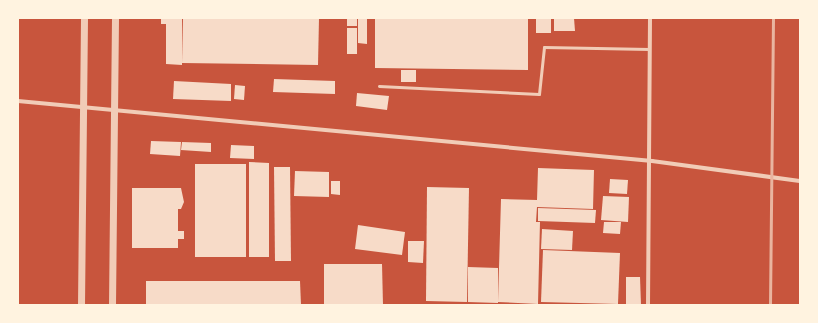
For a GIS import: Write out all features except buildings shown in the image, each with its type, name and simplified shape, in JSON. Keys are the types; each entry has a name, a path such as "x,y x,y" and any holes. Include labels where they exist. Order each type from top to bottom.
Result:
{"street":[{"path":"81,305 84,18"},
{"path":"112,305 115,18"},
{"path":"648,305 652,161 649,49 650,18"},
{"path":"18,101 652,161 800,181"}],"lane":[{"path":"379,86 539,94 544,47 649,49"}],"railway":[{"path":"770,305 773,18"}]}
